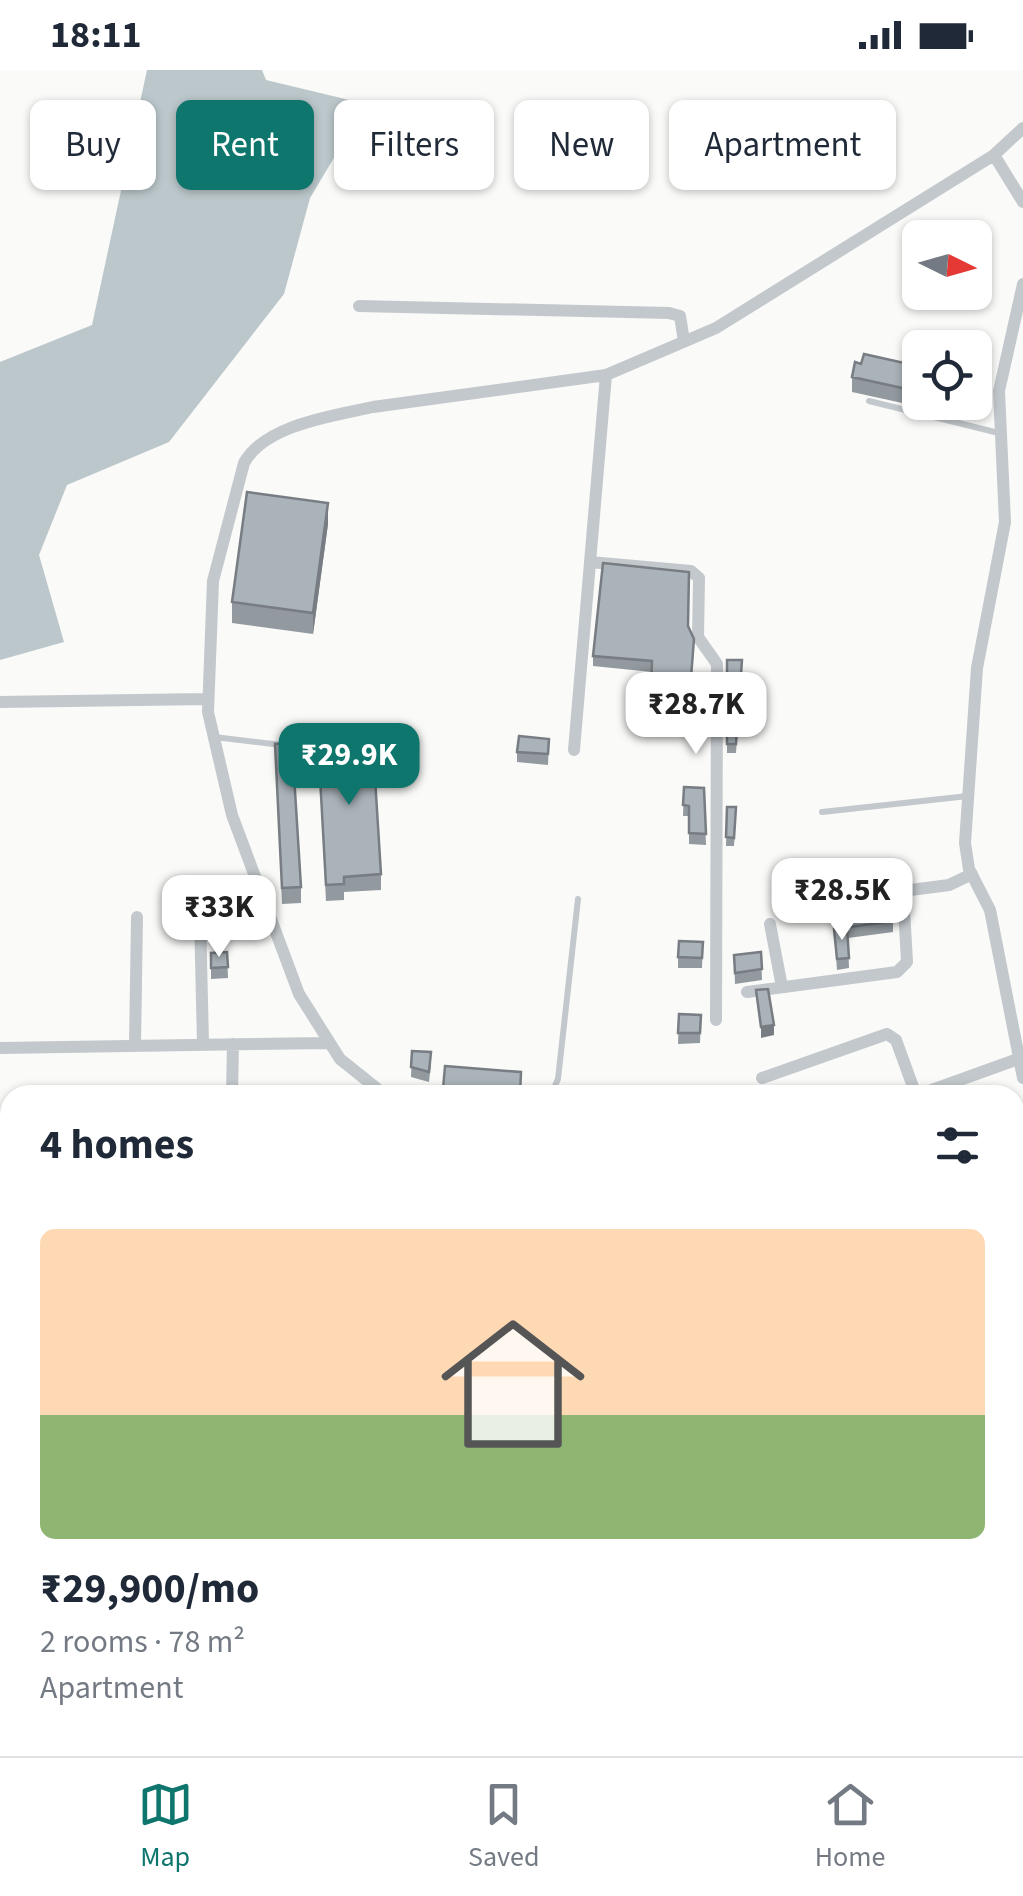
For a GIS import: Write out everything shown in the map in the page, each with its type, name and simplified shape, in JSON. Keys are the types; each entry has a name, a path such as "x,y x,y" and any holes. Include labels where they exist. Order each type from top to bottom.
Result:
{"street":[{"path":"374,1085 327,1043 274,936 232,816 206,699 216,563 244,462 253,446 339,414 373,407 578,382 606,375 716,328 994,155 1023,128"},
{"path":"994,155 1023,202"},
{"path":"1023,284 999,391 1006,522 977,668 965,843 972,874 990,910 1023,1078"},
{"path":"360,306 669,313 680,316 684,342"},
{"path":"574,750 606,375"},
{"path":"590,562 691,571 699,578 698,638 717,664 716,1020"},
{"path":"0,702 206,699"},
{"path":"820,896 949,885 972,874"},
{"path":"747,992 905,967 903,890"},
{"path":"135,1046 137,917"},
{"path":"200,917 202,1044"},
{"path":"770,924 782,987"},
{"path":"762,1078 887,1034 896,1040 913,1085"},
{"path":"0,1048 327,1043"},
{"path":"232,1044 232,1085"},
{"path":"946,1085 1018,1060"}],"lane":[{"path":"869,401 1000,434"},
{"path":"214,737 330,750"},
{"path":"822,812 968,796"},
{"path":"556,1085 578,899"}],"shaded area":[{"path":"147,70 262,70 266,80 349,100 334,100 334,158 310,198 284,294 169,442 67,485 39,555 64,642 0,660 0,362 92,325 121,190 156,190 156,100 141,100"}],"building":[{"path":"864,354 902,363 902,388 852,377 855,362 861,364"},
{"path":"247,492 328,503 313,613 232,602"},
{"path":"603,563 689,572 688,626 694,639 690,690 651,688 652,661 593,656"},
{"path":"727,660 742,660 736,744 727,744"},
{"path":"372,730 381,874 344,877 344,884 326,885 318,741 355,738 355,731"},
{"path":"519,736 549,739 548,754 517,752"},
{"path":"292,743 301,887 282,888 275,744"},
{"path":"684,787 704,788 706,834 689,833"},
{"path":"727,807 736,807 734,838 726,837"},
{"path":"839,894 851,894 852,905 886,901 888,911 893,910 893,921 843,928"},
{"path":"847,928 849,958 837,959 834,929"},
{"path":"679,941 703,942 702,958 678,957"},
{"path":"227,952 228,967 211,968 211,953"},
{"path":"761,952 762,969 735,973 734,955"},
{"path":"768,989 774,1025 761,1027 756,990"},
{"path":"679,1014 701,1015 700,1033 678,1033"},
{"path":"412,1051 431,1052 429,1072 411,1067"},
{"path":"445,1066 521,1072 520,1085 443,1085"}]}
